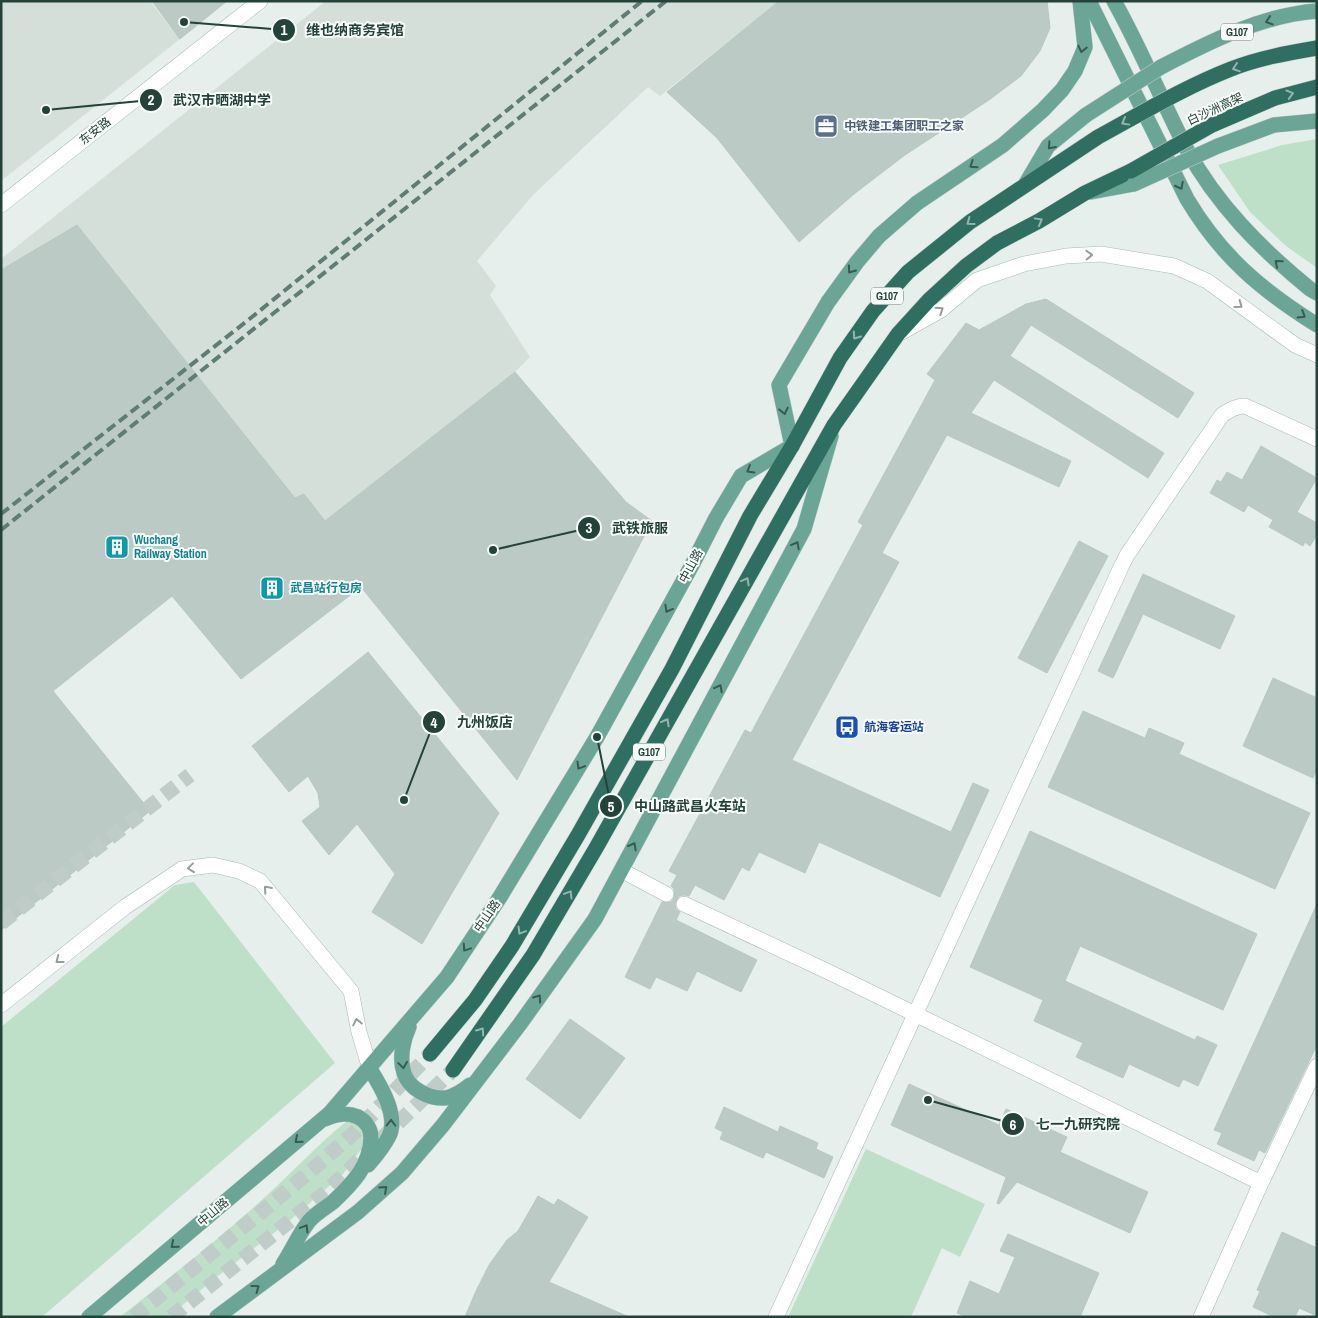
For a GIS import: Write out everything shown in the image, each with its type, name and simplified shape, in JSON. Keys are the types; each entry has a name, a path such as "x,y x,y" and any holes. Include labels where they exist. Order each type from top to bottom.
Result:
{"highway":[{"path":"1025,185 1098,137 1183,91 1231,69 1249,63 1317,48"},
{"name":"白沙洲高架","path":"898,334 929,300 966,266 997,243 1039,221 1085,193 1133,178 1212,124 1275,98 1317,87"},
{"name":"G107","path":"430,1054 475,1000 496,969 578,835 672,669 750,516 792,446 840,358 873,311 908,272 970,222 1025,185"},
{"name":"G107","path":"453,1070 533,955 596,848 834,425 898,334"}],"main road":[{"path":"792,446 779,385 828,302 857,262 879,236 917,203 1003,145 1043,110 1062,90 1074,71 1085,47 1080,1"},
{"path":"1089,1 1183,190 1202,224 1226,254 1255,281 1288,307 1317,325"},
{"path":"1114,1 1187,149 1217,196 1243,228 1273,259 1310,289 1317,292"},
{"name":"G107","path":"1025,185 1048,146 1086,115 1161,67 1202,46 1247,28 1287,15 1317,11"},
{"path":"1133,178 1274,125 1317,121"},
{"path":"216,1317 358,1212 402,1173 443,1125 595,919 804,529 834,425"},
{"name":"中山路","path":"89,1317 330,1113 447,978 530,849 597,737 716,518 741,476 792,446"},
{"path":"412,1018 405,1035 402,1056 404,1074 414,1088 426,1095 446,1098 464,1090 479,1077"},
{"path":"280,1270 310,1220 333,1202 356,1178 382,1147 390,1134 392,1125 388,1106 381,1087 370,1069"},
{"path":"320,1121 335,1115 350,1114 364,1120 371,1132 370,1148 366,1163 356,1178"}],"street":[{"name":"东安路","path":"1,205 260,1"},
{"path":"898,334 941,310 977,280 1024,264 1066,256 1101,254 1174,266 1207,281 1295,345 1317,355"},
{"path":"776,1317 1122,565 1222,415 1235,407 1245,406 1317,439"},
{"path":"1,1006 125,907 182,869 213,865 239,871 260,881 351,991 359,1032 370,1069"},
{"path":"621,870 666,894"},
{"path":"684,904 1261,1182"},
{"path":"1201,1317 1261,1182 1317,1066"}],"shaded area":[{"path":"1,1 150,1 180,39 1,181"},
{"path":"326,1 779,1 660,96 648,87 533,195 477,261 496,286 490,295 530,357 515,372 325,521 295,498 1,732 1,259"}],"green space":[{"path":"1317,139 1317,268 1286,246 1250,212 1218,165 1282,145"},
{"path":"194,882 335,1063 42,1317 1,1317 1,1027 175,885"},
{"path":"347,1121 357,1125 362,1131 365,1137 365,1144 343,1174 287,1223 168,1317 120,1317 230,1228"},
{"path":"866,1149 985,1204 960,1257 942,1248 911,1317 788,1317"}],"building":[{"path":"152,1 227,1 180,39"},
{"name":"中铁建工集团职工之家","path":"779,1 1047,1 1050,28 1040,51 1021,76 989,100 905,155 854,194 799,242 717,138 667,92"},
{"path":"77,225 295,498 304,494 325,521 515,372 626,502 652,521 517,780 361,587 241,679 172,596 53,691 150,811 1,930 1,270"},
{"path":"1046,299 1194,393 1178,418 1031,325 1010,356 1164,453 1148,478 994,380 971,413 1071,461 1059,487 947,435 882,553 899,562 792,760 951,832 973,783 989,790 940,897 819,842 805,873 759,852 749,871 742,867 724,900 695,885 689,896 679,896 675,904 676,909 680,912 676,920 757,960 741,992 697,971 687,991 656,977 650,989 625,977 662,902 671,902 674,898 674,889 671,886 677,875 669,871 745,730 751,733 863,525 858,522 935,380 927,374 966,323 979,330 1026,304"},
{"path":"1261,446 1317,478 1297,512 1317,523 1317,535 1310,546 1305,542 1303,546 1269,527 1273,520 1248,505 1244,512 1210,493 1217,480 1221,482 1227,472 1242,480"},
{"path":"1079,541 1108,556 1047,673 1018,658"},
{"path":"1143,574 1235,616 1220,649 1143,614 1113,678 1098,671"},
{"path":"368,652 499,813 422,944 372,912 395,874 357,824 329,855 302,821 320,807 318,793 308,776 289,792 252,746"},
{"path":"1273,678 1317,698 1317,769 1313,778 1243,746"},
{"path":"1083,711 1145,738 1149,728 1184,743 1179,754 1310,813 1275,889 1048,787"},
{"path":"1030,831 1257,934 1223,1010 1080,946 1065,981 1195,1040 1197,1036 1217,1045 1198,1086 1183,1079 1179,1087 1129,1064 1123,1078 1076,1057 1083,1043 1034,1021 1043,1000 970,967"},
{"path":"1317,904 1317,1045 1265,1153 1259,1150 1254,1161 1217,1144 1222,1133 1214,1130"},
{"path":"570,1019 625,1058 580,1119 526,1079"},
{"path":"909,1084 999,1125 1006,1109 1067,1137 1060,1152 1148,1192 1130,1233 1017,1182 999,1204 997,1203 1006,1177 891,1125"},
{"path":"724,1107 778,1132 780,1126 818,1143 816,1149 833,1157 824,1178 766,1152 763,1158 720,1139 723,1132 715,1128"},
{"path":"538,1196 554,1205 558,1199 588,1217 549,1282 629,1317 465,1317 489,1265 507,1240 518,1231"},
{"path":"1282,1232 1317,1248 1317,1316 1299,1308 1295,1317 1274,1317 1253,1307 1260,1291 1257,1290"},
{"path":"1008,1234 1099,1273 1080,1317 967,1317 957,1313 970,1281 999,1294 1015,1257 1000,1251"}],"tunnel":[{"path":"1,923 190,775"},
{"path":"134,1317 313,1169 356,1131 430,1054"},
{"path":"171,1317 327,1191 453,1070"}],"railway":[{"path":"1,514 247,321 642,1"},
{"path":"1,530 666,1"}],"place":[{"name":"维也纳商务宾馆","path":"184,22"},
{"name":"武汉市晒湖中学","path":"46,110"},
{"name":"中铁建工集团职工之家","path":"826,126"},
{"name":"Wuchang Railway Station","path":"117,547"},
{"name":"武铁旅服","path":"493,550"},
{"name":"武昌站行包房","path":"272,588"},
{"name":"航海客运站","path":"847,727"},
{"name":"中山路武昌火车站","path":"597,737"},
{"name":"九州饭店","path":"404,800"},
{"name":"七一九研究院","path":"928,1100"}]}
